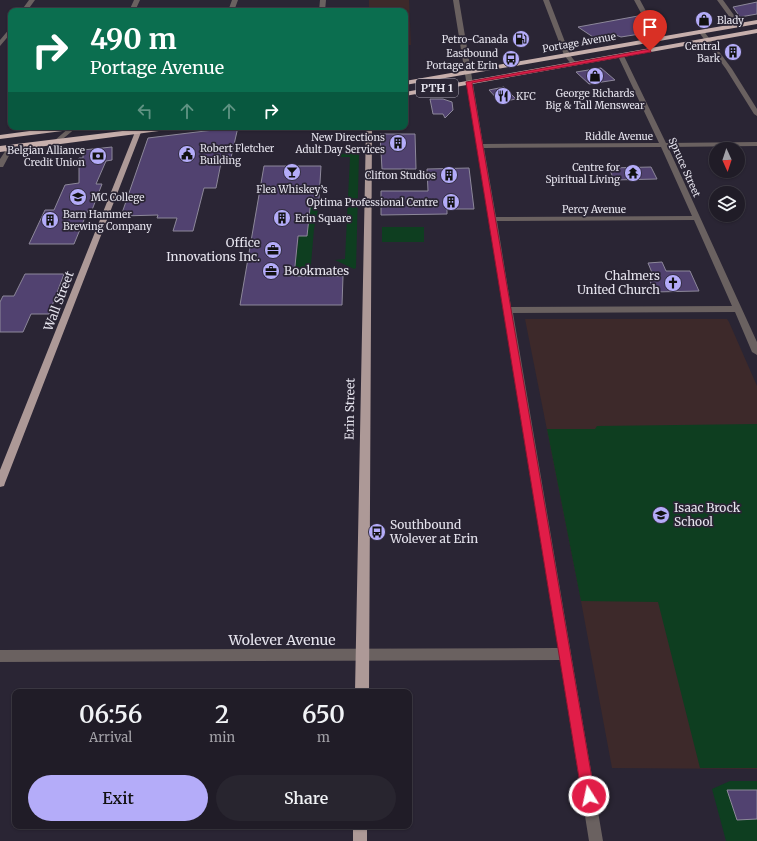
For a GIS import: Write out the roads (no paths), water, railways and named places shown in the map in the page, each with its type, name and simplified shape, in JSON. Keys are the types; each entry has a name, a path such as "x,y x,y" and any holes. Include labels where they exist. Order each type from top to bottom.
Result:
{"highway":[{"name":"Portage Avenue","path":"408,83 757,22"},
{"name":"Portage Avenue","path":"408,93 757,31"},
{"path":"0,136 49,130"},
{"path":"0,149 133,130"}],"main road":[{"name":"Wall Street","path":"0,483 139,130"},
{"name":"Erin Street","path":"362,689 369,130"},
{"path":"360,829 360,841"}],"street":[{"path":"456,0 596,841"},
{"path":"546,0 567,55 574,64"},
{"path":"636,0 658,39"},
{"path":"720,0 738,25"},
{"path":"701,31 757,114"},
{"path":"0,44 8,33"},
{"name":"Spruce Street","path":"621,56 664,146 757,352"},
{"path":"56,142 70,130"},
{"name":"Riddle Avenue","path":"480,146 664,146 757,144"},
{"path":"0,165 10,148"},
{"name":"Percy Avenue","path":"492,219 696,218"},
{"path":"508,310 737,309"},
{"name":"Wolever Avenue","path":"0,656 564,654"}],"place":[{"name":"Blady","path":"704,20"},
{"name":"Petro-Canada","path":"521,39"},
{"name":"Central Bark","path":"733,52"},
{"name":"Eastbound Portage at Erin","path":"511,59"},
{"name":"George Richards Big & Tall Menswear","path":"595,76"},
{"name":"KFC","path":"503,96"},
{"name":"New Directions Adult Day Services","path":"398,143"},
{"name":"Robert Fletcher Building","path":"187,154"},
{"name":"Belgian Alliance Credit Union","path":"98,156"},
{"name":"Flea Whiskey’s","path":"292,172"},
{"name":"Centre for Spiritual Living","path":"633,173"},
{"name":"Clifton Studios","path":"449,175"},
{"name":"MC College","path":"78,197"},
{"name":"Optima Professional Centre","path":"451,202"},
{"name":"Erin Square","path":"282,218"},
{"name":"Barn Hammer Brewing Company","path":"50,220"},
{"name":"Office Innovations Inc.","path":"273,250"},
{"name":"Bookmates","path":"271,271"},
{"name":"Chalmers United Church","path":"673,283"},
{"name":"Isaac Brock School","path":"661,515"},
{"name":"Southbound Wolever at Erin","path":"377,532"}]}
